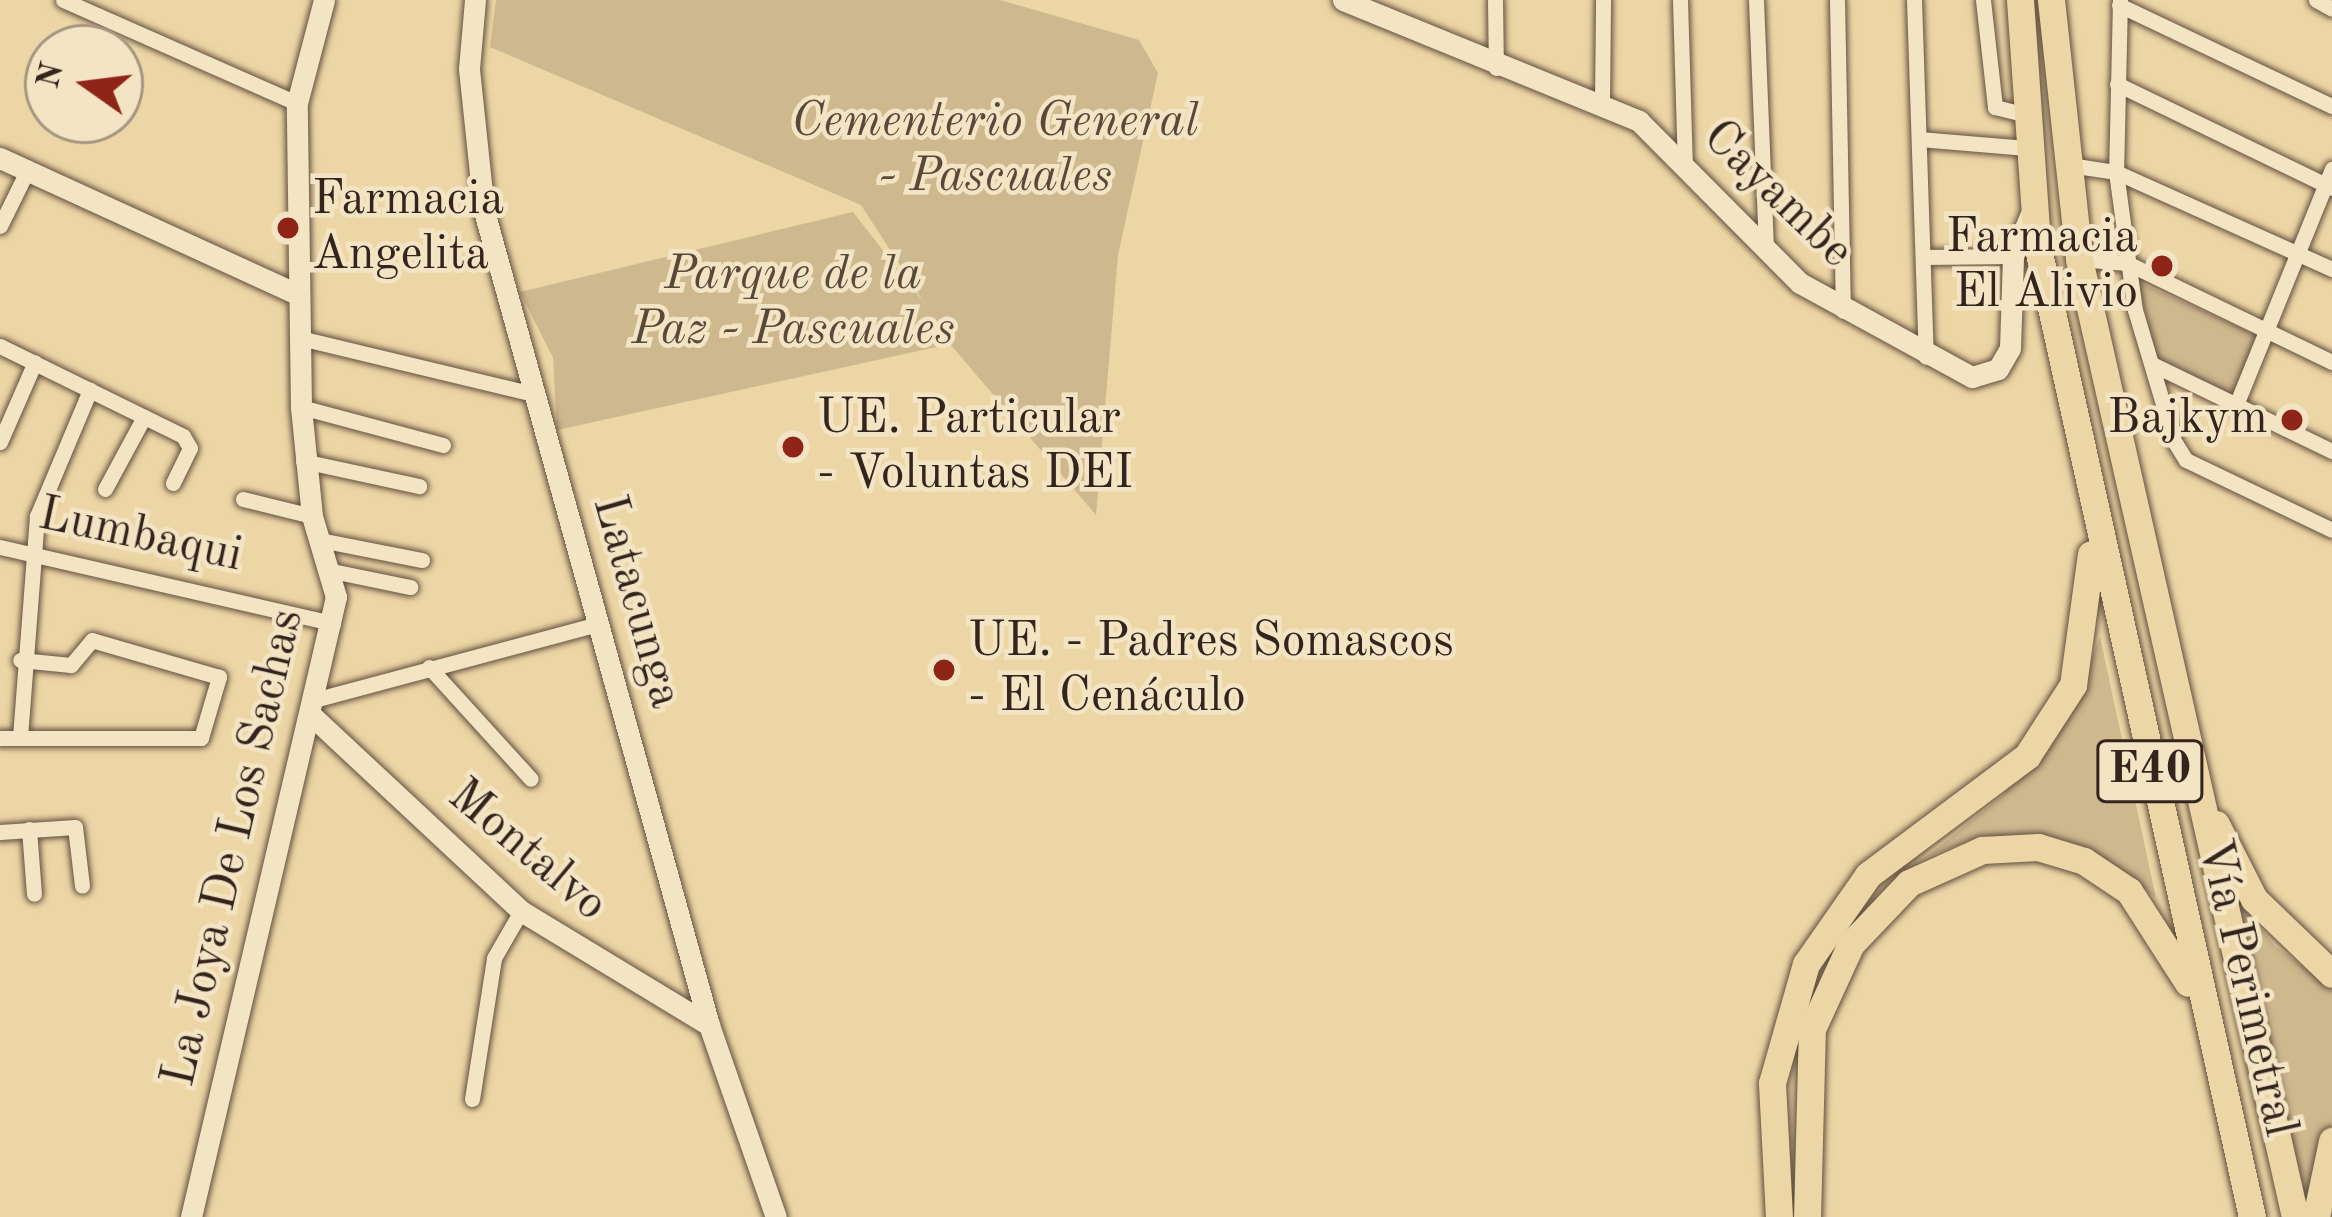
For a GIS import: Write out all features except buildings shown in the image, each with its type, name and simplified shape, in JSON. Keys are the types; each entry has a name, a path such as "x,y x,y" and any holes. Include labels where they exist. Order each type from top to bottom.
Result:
{"highway":[{"name":"Vía Perimetral","path":"2020,0 2033,209 2092,520 2252,1217"},
{"name":"Vía Perimetral","path":"2051,0 2063,164 2079,259 2183,746 2295,1217"},
{"path":"1779,1217 1772,1083 1806,964 1868,874 2027,756 2059,709 2087,639 2092,520"},
{"path":"2183,746 2254,899 2332,974"},
{"path":"1807,1217 1804,1070 1824,992 1879,909 1942,866 2038,847 2084,861 2160,929 2208,1021"},
{"path":"2316,1217 2332,1141"}],"street":[{"path":"63,0 297,103"},
{"name":"La Joya De Los Sachas","path":"191,1217 333,623 332,571 312,516 303,460 299,295 297,103 324,0"},
{"name":"Latacunga","path":"475,0 472,142 533,394 709,1025 776,1217"},
{"name":"Cayambe","path":"1343,0 1394,28 1496,71 1602,102 1685,167 1766,254 1844,314 1926,359 1972,377 1999,369 2010,348 2013,256 2033,209"},
{"path":"1394,0 1394,28"},
{"path":"1495,0 1496,71"},
{"path":"1602,102 1603,0"},
{"path":"1680,0 1685,167"},
{"path":"1756,0 1766,254"},
{"path":"1837,0 1844,314"},
{"path":"1915,0 1926,359"},
{"path":"1982,0 1995,107 2024,114"},
{"path":"2316,0 2332,9"},
{"path":"2332,106 2120,2 2116,172 2127,263 2186,460 2332,530"},
{"path":"2117,84 2330,181 2236,405"},
{"path":"1919,139 2027,148"},
{"path":"0,158 299,295"},
{"path":"2063,164 2116,172 2332,269"},
{"path":"0,226 28,169"},
{"path":"1923,257 2013,256"},
{"path":"2079,259 2127,263 2332,362"},
{"path":"300,338 533,394"},
{"path":"0,346 187,441 173,483"},
{"path":"0,442 35,362"},
{"path":"2154,365 2332,451"},
{"path":"20,737 20,659 32,550 90,390"},
{"path":"301,407 443,445"},
{"path":"105,489 144,418"},
{"path":"303,460 419,486"},
{"path":"243,499 312,516"},
{"path":"320,540 422,560"},
{"name":"Lumbaqui","path":"0,547 32,550 333,623"},
{"path":"332,571 410,587"},
{"path":"312,708 429,667 597,624"},
{"path":"0,738 201,738 219,677 92,640 70,665 20,659"},
{"path":"429,667 531,778"},
{"name":"Montalvo","path":"312,708 521,911 709,1025"},
{"path":"0,832 75,827 82,886"},
{"path":"28,829 34,894"},
{"path":"472,1099 494,958 521,911"}],"green space":[{"name":"Cementerio General - Pascuales","path":"496,0 1000,0 1139,40 1158,73 1118,255 1096,515 950,344 557,430 553,358 520,292 853,212 925,304 861,205 490,47"},
{"path":"2138,282 2261,337 2236,397 2157,362"},
{"path":"2100,637 2156,898 2113,864 2048,839 1982,836 1926,857 2002,796 2069,714"},
{"path":"2234,894 2275,946 2332,988 2332,1121 2307,1217"}],"place":[{"name":"Farmacia Angelita","path":"288,228"},
{"name":"Farmacia El Alivio","path":"2162,266"},
{"name":"Bajkym","path":"2292,420"},
{"name":"UE. Particular - Voluntas DEI","path":"793,447"},
{"name":"UE. - Padres Somascos - El Cenáculo","path":"944,670"}],"park label":[{"name":"Parque de la Paz - Pascuales","path":"793,302"}]}
